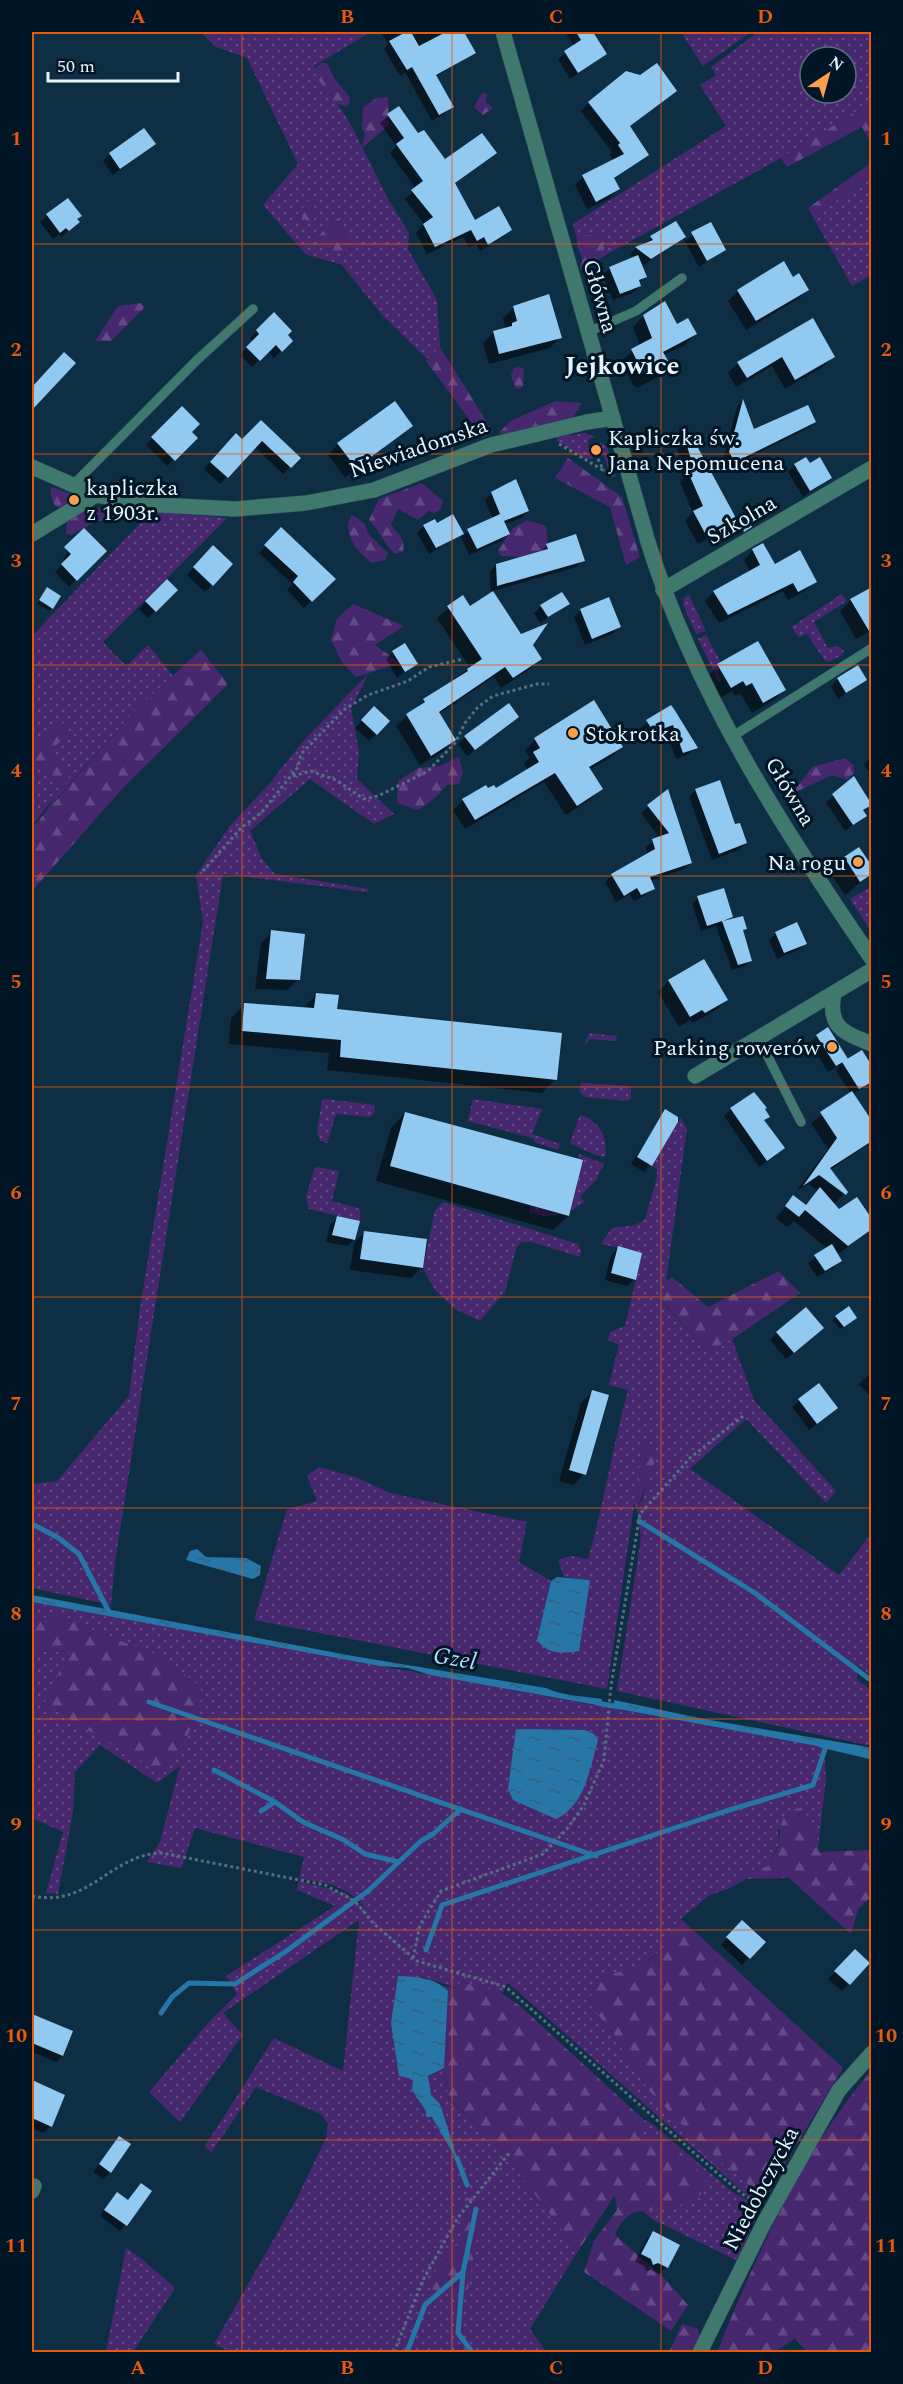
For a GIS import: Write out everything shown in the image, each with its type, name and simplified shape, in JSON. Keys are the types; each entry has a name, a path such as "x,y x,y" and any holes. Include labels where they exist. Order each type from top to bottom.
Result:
{"street":[{"name":"Główna","path":"503,32 663,590 688,650 733,736 795,843 872,959"},
{"name":"Niewiadomska","path":"32,467 96,495 160,506 235,509 306,503 374,490 491,445 613,418"},
{"name":"Szkolna","path":"663,590 872,468"},
{"path":"32,534 96,495"},
{"path":"695,1076 872,970"},
{"path":"834,994 831,1009 834,1022 856,1038 872,1044"},
{"name":"Niedobczycka","path":"700,2352 772,2209 839,2090 872,2054"}],"lane":[{"path":"588,332 636,311 682,278"},
{"path":"74,485 189,368 253,309"},
{"path":"733,736 872,648"},
{"path":"759,1039 801,1122"}],"path":[{"path":"542,434 618,479"},
{"path":"598,459 604,471"},
{"path":"203,871 241,828 262,812 292,777 298,767 301,754 345,710 368,695 408,681 429,667 463,659"},
{"path":"292,777 311,771 336,780 364,799 378,796 428,771 440,761 478,707 494,696 537,684 549,684"},
{"path":"413,1958 420,1925 441,1891 543,1854 567,1829 584,1805 604,1760 610,1694 640,1514 690,1458 743,1416"},
{"path":"32,1896 59,1898 91,1887 129,1859 145,1854 162,1853 325,1886 345,1893 355,1901 374,1924 413,1958 506,1987 745,2196 772,2209"},
{"path":"394,2352 423,2280 457,2219 510,2152"}],"green space":[{"path":"201,32 371,32 314,66 351,125 387,197 409,233 408,249 437,300 440,347 427,359 382,315 342,265 305,254 263,205 298,164 247,58 216,47"},
{"path":"681,32 751,32 703,66"},
{"path":"758,32 871,32 871,102 781,158 584,267 573,224 726,126 700,85 716,75 711,67"},
{"path":"321,63 327,63 334,78 350,98 349,104 345,107 332,101 313,70"},
{"path":"482,93 487,94 486,102 493,108 483,115 474,107"},
{"path":"388,97 389,125 362,148 365,133 362,129 363,108 376,98"},
{"path":"871,102 871,144 862,127 787,167 781,158"},
{"path":"871,163 871,176 813,217 808,208"},
{"path":"871,176 871,275 852,286 813,217"},
{"path":"311,200 317,213 311,224 300,215 305,202"},
{"path":"338,218 354,240 343,253 326,253 318,236"},
{"path":"598,235 601,241 604,254 595,261 593,272 589,274 580,269 583,257 577,247 583,236"},
{"path":"141,303 145,307 111,341 95,341 118,306"},
{"path":"440,347 493,432 483,438 426,361"},
{"path":"514,368 524,369 523,387 516,389 511,375"},
{"path":"556,401 582,403 572,419 515,435 499,433 510,421"},
{"path":"585,433 595,437 589,439 588,445 593,458 587,460 557,441 556,437"},
{"path":"599,441 607,447 616,477 610,474"},
{"path":"568,458 622,497 640,557 626,565 610,507 555,478"},
{"path":"422,483 443,501 440,510 434,513 429,511 418,520 398,509 391,524 402,539 404,547 403,552 395,554 369,520 379,499"},
{"path":"51,487 74,495 62,510 52,501"},
{"path":"90,506 115,511 119,514 119,521 97,521 71,535 66,534 67,521"},
{"path":"152,511 227,518 103,642 126,666 148,645 173,676 137,708 45,812 56,795 32,826 32,764 62,786 32,742 34,725 32,724 32,636"},
{"path":"352,515 364,523 369,535 388,553 385,560 372,563 357,548 348,528"},
{"path":"527,520 546,526 548,549 519,557 501,556 498,551 513,528"},
{"path":"842,594 847,601 814,622 828,648 838,646 844,651 842,655 829,662 825,661 807,634 799,637 791,627"},
{"path":"689,595 706,631 696,634 683,605 684,598"},
{"path":"353,604 404,626 375,645 400,663 356,677 342,662 331,640 337,619"},
{"path":"706,635 722,664 718,671 721,680 719,682 698,639"},
{"path":"201,650 228,684 122,789 32,891 32,828 137,708"},
{"path":"369,673 351,709 359,751 357,779 394,814 374,824 310,779 250,831 262,859 275,874 369,889 368,892 223,874 115,1562 111,1605 32,1588 32,1484 57,1481 129,1396 140,1308 203,922 196,875 229,827 269,784 304,740"},
{"path":"59,720 73,731 48,752 72,773 62,786 32,764 32,742 37,747"},
{"path":"459,757 463,773 459,784 447,785 436,797 418,810 397,803 398,781 418,768 440,766"},
{"path":"845,758 853,765 855,772 847,780 832,775 792,794 812,767"},
{"path":"871,887 872,931 850,899"},
{"path":"589,1033 617,1036 616,1041 590,1039 584,1046"},
{"path":"581,1083 631,1086 631,1098 628,1101 585,1097 579,1091"},
{"path":"473,1099 542,1109 532,1134 560,1144 558,1150 536,1143 533,1138 468,1121"},
{"path":"322,1100 374,1105 375,1112 370,1117 336,1114 327,1143 320,1141 317,1133"},
{"path":"580,1115 593,1121 601,1131 605,1143 605,1157 595,1155 570,1143"},
{"path":"681,1118 687,1129 663,1303 707,1351 732,1339 754,1400 836,1491 826,1503 746,1419 690,1469 839,1575 871,1534 871,1676 858,1666 857,1679 871,1690 871,1746 617,1691 641,1538 637,1509 643,1498 655,1446 643,1444 607,1689 254,1620 287,1509 317,1501 307,1476 319,1467 355,1477 390,1493 527,1522 519,1562 551,1581 537,1640 590,1580 564,1577 558,1560 571,1556 588,1559 628,1390 609,1385 619,1345 608,1340 610,1332 625,1326 642,1253 601,1244 612,1228 636,1225 645,1219 657,1177 657,1170 652,1166"},
{"path":"579,1154 604,1164 596,1180 580,1197 585,1202 571,1210 583,1160 578,1158"},
{"path":"318,1167 339,1171 332,1201 360,1209 360,1221 309,1209 306,1197 314,1169"},
{"path":"443,1202 578,1244 581,1251 580,1257 532,1242 521,1242 516,1249 505,1292 480,1321 455,1309 434,1289 423,1268 435,1210"},
{"path":"531,1205 561,1214 547,1216 529,1213"},
{"path":"779,1271 800,1293 731,1340 707,1351 663,1302 666,1281 672,1277 708,1307"},
{"path":"643,1444 655,1446 656,1458 637,1509 634,1501"},
{"path":"32,1602 824,1747 826,1779 818,1848 810,1818 778,1830 779,1844 768,1866 747,1873 730,1888 708,1896 681,1919 667,1945 639,1967 601,1977 588,2002 615,2036 635,2072 703,2146 764,2198 751,2199 507,1982 503,1993 461,1982 457,1988 422,1977 420,2081 444,2068 449,2100 492,2138 578,2251 530,2329 546,2352 231,2352 214,2344 296,2200 326,2138 328,2124 321,2114 256,2087 211,2153 205,2146 274,2038 343,2071 359,1920 223,2013 243,2035 180,2122 149,2092 209,2022 237,1994 226,1976 335,1906 297,1890 299,1881 345,1893 368,1911 353,1896 338,1887 299,1879 304,1857 195,1828 181,1868 147,1862 160,1842 180,1766 157,1783 100,1745 75,1772 73,1811 58,1894 46,1893 63,1832 32,1818 32,1652 70,1651 44,1704 204,1691 167,1659 57,1616 32,1620"},
{"path":"57,1616 167,1659 204,1691 186,1740 163,1774 44,1704 69,1651 32,1652 32,1620"},
{"path":"799,1808 810,1818 819,1852 871,1850 871,1897 858,1909 851,1934 789,1878 746,1879 730,1888 747,1873 768,1866 778,1846 784,1817 792,1810"},
{"path":"681,1919 843,2068 764,2198 703,2146 655,2097 635,2072 615,2036 588,2002 601,1977 640,1965 658,1953"},
{"path":"460,1982 498,1991 519,2005 644,2120 635,2147 659,2134 689,2160 706,2180 701,2194 682,2204 631,2214 620,2225 615,2235 666,2280 688,2305 671,2331 584,2272 594,2241 617,2210 615,2195 578,2251 492,2138 449,2099 444,2068 443,2040 448,1991 443,1986 457,1988"},
{"path":"871,2071 871,2352 807,2352 795,2338 775,2352 717,2352 765,2241 802,2170 846,2102"},
{"path":"644,2120 650,2122 733,2192 757,2206 758,2212 738,2261 652,2219 641,2210 668,2208 635,2147"},
{"path":"462,2197 478,2200 482,2210 468,2289 444,2294 432,2289 433,2281 440,2260 462,2241 463,2225 457,2209"},
{"path":"126,2248 175,2288 133,2352 106,2352"},
{"path":"682,2324 698,2329 699,2336 691,2352 669,2352"}],"water":[{"path":"197,1549 206,1557 246,1558 261,1566 260,1575 253,1579 186,1560 190,1551"},
{"path":"557,1577 590,1580 579,1651 556,1652 541,1645 537,1640 551,1581"},
{"path":"32,1595 353,1656 546,1688 566,1694 602,1699 602,1706 430,1675 408,1668 380,1666 32,1602"},
{"path":"614,1700 704,1719 862,1746 871,1748 871,1756 613,1708"},
{"path":"516,1729 585,1730 594,1734 598,1740 589,1774 580,1796 566,1813 556,1819 513,1800 508,1789"},
{"path":"398,1976 431,1980 448,1991 444,2068 428,2076 431,2095 440,2104 459,2164 432,2117 426,2117 426,2111 412,2090 413,2079 399,2076 391,2023"}],"building":[{"path":"406,32 411,32 419,46 446,32 464,32 476,53 436,75 454,107 439,115 412,67 407,70 389,41"},
{"path":"576,32 593,32 607,54 578,73 564,51 581,40"},
{"path":"657,63 677,91 630,126 649,155 614,178 620,189 596,202 582,175 624,154 618,145 620,143 588,102 626,71 640,75"},
{"path":"399,106 418,133 424,130 445,159 482,133 497,153 455,183 475,220 499,206 512,230 488,245 484,237 477,241 471,230 435,247 423,224 433,217 411,190 423,181 396,144 404,138 387,114"},
{"path":"144,128 156,144 120,169 109,153"},
{"path":"68,198 82,216 77,219 80,222 69,231 66,228 60,233 46,214"},
{"path":"676,221 686,237 651,259 635,247 653,240 650,236"},
{"path":"711,222 726,250 707,261 691,232"},
{"path":"638,255 647,277 639,280 641,286 620,294 609,267"},
{"path":"784,261 793,277 799,273 809,290 756,321 737,290"},
{"path":"549,294 562,338 499,354 493,331 512,326 512,323 517,321 513,306"},
{"path":"665,301 677,324 688,318 697,334 663,352 671,366 649,377 644,375 631,349 652,338 643,315"},
{"path":"274,312 292,331 288,335 293,341 282,352 276,345 260,361 246,347 259,334 256,330"},
{"path":"813,318 835,357 795,380 782,357 747,378 737,362"},
{"path":"64,352 76,363 32,410 32,387"},
{"path":"743,399 754,429 808,405 816,422 735,462 729,452"},
{"path":"395,401 413,426 356,468 337,443"},
{"path":"182,406 200,424 192,432 198,438 175,461 151,437"},
{"path":"261,420 301,458 291,468 262,441 228,478 210,462 236,433 242,439"},
{"path":"690,433 737,520 707,537 693,511 703,506 688,472 694,469 684,436"},
{"path":"806,457 810,463 820,457 832,478 810,491 794,464"},
{"path":"516,479 529,511 504,521 510,534 477,549 467,529 500,514 491,492"},
{"path":"453,514 464,534 436,548 423,525 435,519 437,523"},
{"path":"746,517 752,527 744,532 739,521"},
{"path":"281,527 336,579 312,602 293,582 298,576 264,545"},
{"path":"84,528 107,551 77,581 61,564 71,554 64,547"},
{"path":"576,534 585,561 497,586 496,564 548,549 546,544"},
{"path":"763,543 775,564 800,550 817,582 798,592 793,583 728,615 713,591 760,565 752,549"},
{"path":"213,545 233,564 213,586 193,567"},
{"path":"167,579 178,590 156,612 145,601"},
{"path":"47,587 61,596 53,609 39,600"},
{"path":"872,587 872,636 850,599"},
{"path":"493,591 521,634 548,623 533,645 542,659 513,678 505,667 439,712 456,740 431,756 406,714 425,702 423,699 468,671 467,669 482,659 447,606 463,595 470,606"},
{"path":"562,592 570,604 548,617 540,605"},
{"path":"609,597 621,627 592,639 580,609"},
{"path":"758,641 786,690 763,703 752,683 746,686 743,681 731,688 717,664"},
{"path":"405,643 418,664 405,672 392,651"},
{"path":"858,665 867,680 846,693 837,678"},
{"path":"594,700 623,747 589,767 603,789 577,806 555,773 475,820 462,799 486,785 488,788 494,785 496,788 539,762 533,752 540,748 534,738"},
{"path":"509,703 519,717 475,750 464,736"},
{"path":"671,705 698,748 683,753 673,725 654,732 646,720"},
{"path":"374,706 390,721 377,735 361,720"},
{"path":"854,776 872,805 863,810 867,816 853,825 832,794"},
{"path":"720,780 735,824 740,823 747,843 719,854 695,789"},
{"path":"668,789 692,863 650,877 655,889 641,895 637,888 624,896 611,874 655,849 652,839 669,833 647,805"},
{"name":"Na rogu","path":"859,847 872,866 872,874 860,882 844,857"},
{"path":"724,888 733,917 723,921 743,916 747,929 743,930 752,961 738,965 722,921 707,926 697,896"},
{"path":"797,922 807,944 784,953 775,932"},
{"path":"271,930 305,934 300,980 266,979"},
{"path":"704,959 728,1000 705,1013 702,1010 690,1017 668,980"},
{"path":"316,993 339,995 337,1009 562,1033 557,1080 340,1057 341,1040 242,1031 244,1003 314,1008"},
{"name":"Parking rowerów","path":"828,1027 848,1059 836,1066 816,1035"},
{"path":"862,1050 872,1066 872,1082 859,1089 842,1062"},
{"path":"852,1091 872,1121 872,1141 830,1168 848,1192 846,1195 819,1175 803,1186 837,1138 820,1112"},
{"path":"754,1092 767,1108 765,1109 770,1117 764,1120 785,1148 767,1161 730,1108"},
{"path":"665,1109 678,1117 678,1122 652,1166 637,1157"},
{"path":"405,1112 583,1160 569,1216 390,1166"},
{"path":"820,1187 839,1209 857,1197 872,1219 872,1229 848,1246 805,1210 799,1217 785,1206 793,1195 806,1205"},
{"path":"337,1216 360,1221 355,1240 332,1235"},
{"path":"364,1231 427,1239 423,1268 360,1259"},
{"path":"832,1244 842,1261 825,1271 814,1255"},
{"path":"618,1246 642,1253 636,1280 611,1273"},
{"path":"849,1306 857,1318 844,1327 835,1316"},
{"path":"806,1307 824,1328 794,1353 776,1332"},
{"path":"819,1383 838,1408 817,1424 798,1399"},
{"path":"592,1390 609,1395 586,1475 569,1470"},
{"path":"742,1920 766,1942 750,1959 726,1937"},
{"path":"855,1949 870,1963 850,1985 834,1971"},
{"path":"32,2014 73,2031 63,2056 32,2043"},
{"path":"32,2080 65,2095 52,2127 32,2118"},
{"path":"119,2136 131,2144 111,2173 99,2164"},
{"path":"141,2183 152,2191 127,2226 104,2210 117,2192 128,2200"},
{"path":"653,2231 680,2245 668,2268 658,2263 653,2265 651,2259 641,2254"}],"waterway":[{"path":"639,1521 755,1593 872,1681"},
{"path":"32,1524 57,1537 79,1554 110,1614"},
{"path":"149,1702 596,1856"},
{"name":"Gzel","path":"597,1703 620,1707"},
{"name":"Gzel","path":"821,1745 872,1757"},
{"path":"426,1950 442,1905 726,1811 813,1785 826,1746"},
{"path":"214,1770 275,1802 303,1822 344,1840 365,1854 399,1862"},
{"path":"261,1811 275,1802"},
{"path":"161,2013 172,1997 189,1983 235,1984 285,1952 368,1891 421,1841 433,1834 461,1809"},
{"path":"457,2158 467,2185"},
{"path":"407,2352 425,2305 463,2272 476,2209"},
{"path":"463,2272 458,2333 472,2352"}],"place":[{"name":"Kapliczka św. Jana Nepomucena","path":"596,450"},
{"name":"kapliczka z 1903r.","path":"74,500"},
{"name":"Stokrotka","path":"573,733"},
{"name":"Na rogu","path":"858,862"},
{"name":"Parking rowerów","path":"832,1047"}],"district":[{"name":"Jejkowice","path":"622,365"}]}
